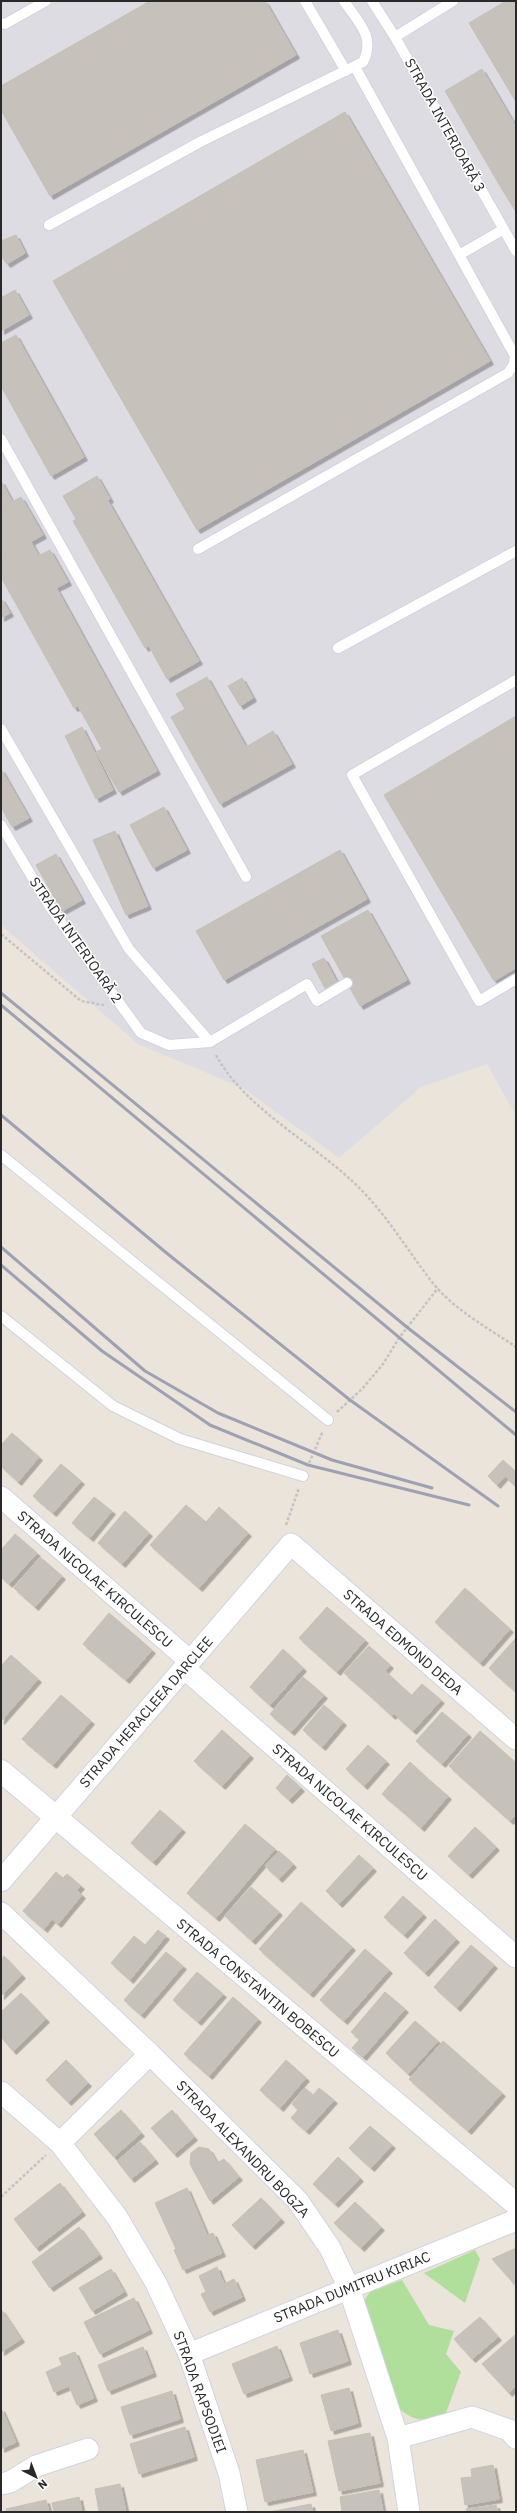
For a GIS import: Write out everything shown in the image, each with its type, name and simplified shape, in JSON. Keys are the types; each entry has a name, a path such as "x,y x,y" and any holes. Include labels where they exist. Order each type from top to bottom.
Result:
{"street":[{"name":"STRADA NICOLAE KIRCULESCU","path":"1,1497 187,1665 516,1957"},
{"name":"STRADA HERACLEEA DARCLEE","path":"1,1881 291,1544"},
{"name":"STRADA EDMOND DEDA","path":"291,1544 516,1739"},
{"name":"STRADA CONSTANTIN BOBESCU","path":"1,1771 55,1818 516,2204"},
{"name":"STRADA ALEXANDRU BOGZA","path":"1,1913 150,2054 298,2201 330,2248 349,2288 398,2438 410,2512"},
{"path":"60,2142 150,2054"},
{"name":"STRADA RAPSODIEI","path":"1,2092 60,2142 117,2217 156,2283 189,2354 229,2473 237,2512"},
{"name":"STRADA DUMITRU KIRIAC","path":"189,2354 516,2220"},
{"path":"398,2438 472,2417 509,2430 516,2438"},
{"path":"1,2484 10,2482 36,2466 88,2449"}],"lane":[{"path":"1,23 4,24 46,1"},
{"path":"198,549 508,374 514,364 515,356 459,255 351,69 305,1"},
{"path":"48,225 200,142 363,62 368,52 369,39 344,1"},
{"name":"STRADA INTERIOARĂ 3","path":"372,1 395,37 516,251"},
{"path":"395,37 453,1"},
{"path":"459,255 504,229"},
{"path":"1,439 246,877"},
{"path":"338,648 516,551"},
{"path":"516,680 352,775 479,1001 516,979"},
{"path":"1,729 129,949 210,1042 307,984 317,1001 347,983"},
{"name":"STRADA INTERIOARĂ 2","path":"1,825 50,907 141,1033 169,1045 210,1042"},
{"path":"1,1155 328,1420"},
{"path":"1,1316 113,1406 180,1439 303,1476"}],"path":[{"path":"1,934 81,1001 126,1011"},
{"path":"210,1042 226,1074 282,1124 350,1179 377,1205 438,1288 456,1305 516,1347"},
{"path":"328,1420 366,1384 438,1288"},
{"path":"1,2197 60,2142"}],"shaded area":[{"path":"1,1 516,1 516,1116 487,1064 421,1087 339,1158 243,1088 138,1044 1,925"}],"green space":[{"path":"475,2250 480,2259 465,2303 424,2273"},
{"path":"402,2280 429,2325 454,2331 446,2354 461,2372 446,2413 431,2418 415,2418 409,2416 397,2407 364,2301 370,2292"}],"building":[{"path":"150,1 265,1 296,55 50,196 1,110 1,86"},
{"path":"506,1 516,1 516,102 469,23"},
{"path":"482,69 516,127 516,177 500,186 445,91"},
{"path":"345,112 490,361 197,530 53,281"},
{"path":"516,177 516,212 500,186"},
{"path":"16,235 25,253 7,264 1,256 1,241"},
{"path":"15,290 29,315 1,331 1,298"},
{"path":"16,335 84,457 51,476 1,386 1,343"},
{"path":"97,476 110,499 76,519 63,496"},
{"path":"1,481 12,501 1,508"},
{"path":"21,497 43,535 1,558 1,508"},
{"path":"108,501 180,628 145,648 73,521"},
{"path":"31,542 157,771 119,792 96,752 102,749 78,706 74,708 1,577 1,558"},
{"path":"50,550 68,582 56,588 38,556"},
{"path":"1,598 10,613 1,618"},
{"path":"180,628 199,661 167,679 149,646"},
{"path":"207,677 246,747 273,731 292,764 220,804 171,717 185,709 176,694"},
{"path":"242,678 253,698 240,706 228,686"},
{"path":"516,716 516,968 494,981 384,795"},
{"path":"82,727 113,790 96,799 65,736"},
{"path":"1,769 29,818 12,827 1,807"},
{"path":"164,807 187,850 153,868 130,825"},
{"path":"115,831 148,906 126,915 93,840"},
{"path":"340,850 367,899 224,980 196,931"},
{"path":"56,854 82,900 62,911 36,865"},
{"path":"368,910 407,980 360,1006 321,936"},
{"path":"324,958 338,984 326,990 312,964"},
{"path":"12,1433 39,1457 18,1482 1,1466 1,1445"},
{"path":"503,1460 516,1472 516,1487 505,1476 497,1485 488,1476"},
{"path":"61,1464 81,1481 53,1513 33,1496"},
{"path":"94,1497 112,1511 90,1538 72,1523"},
{"path":"186,1505 206,1522 219,1507 248,1533 199,1588 150,1545"},
{"path":"125,1511 149,1533 122,1564 98,1543"},
{"path":"15,1534 37,1553 9,1584 1,1577 1,1550"},
{"path":"40,1557 62,1576 35,1607 14,1588"},
{"path":"465,1588 510,1629 480,1663 435,1622"},
{"path":"327,1607 365,1640 337,1672 299,1638"},
{"path":"109,1613 152,1650 126,1680 83,1644"},
{"path":"516,1638 516,1692 489,1668"},
{"path":"369,1646 390,1665 366,1692 344,1673"},
{"path":"283,1649 303,1668 270,1705 250,1687"},
{"path":"11,1655 38,1679 1,1721 1,1666"},
{"path":"385,1671 411,1695 392,1716 366,1692"},
{"path":"303,1677 324,1695 291,1732 270,1714"},
{"path":"422,1684 441,1700 413,1731 394,1714"},
{"path":"61,1695 91,1721 53,1765 22,1739"},
{"path":"324,1705 343,1722 322,1747 303,1730"},
{"path":"442,1712 468,1734 442,1764 416,1741"},
{"path":"222,1730 250,1755 222,1786 194,1761"},
{"path":"480,1731 516,1763 516,1814 510,1821 449,1766"},
{"path":"368,1745 386,1761 364,1786 346,1769"},
{"path":"410,1762 427,1778 400,1809 382,1794"},
{"path":"287,1775 301,1788 289,1800 276,1788"},
{"path":"427,1778 448,1796 421,1828 400,1809"},
{"path":"160,1810 182,1829 153,1862 131,1843"},
{"path":"245,1824 275,1849 216,1918 187,1893"},
{"path":"475,1827 496,1847 469,1875 448,1856"},
{"path":"279,1851 293,1864 279,1879 265,1866"},
{"path":"359,1855 373,1868 339,1904 326,1891"},
{"path":"56,1872 63,1878 67,1874 81,1886 77,1890 82,1895 58,1924 52,1919 44,1929 23,1911"},
{"path":"251,1887 279,1912 252,1941 225,1916"},
{"path":"403,1896 423,1914 404,1935 384,1917"},
{"path":"301,1902 352,1947 310,1994 259,1949"},
{"path":"435,1919 456,1939 425,1973 404,1953"},
{"path":"158,1930 166,1936 130,1980 111,1963 134,1936 145,1945"},
{"path":"471,1945 494,1965 457,2008 434,1987"},
{"path":"365,1949 389,1970 344,2021 320,2000"},
{"path":"166,1952 183,1966 141,2015 124,2000"},
{"path":"4,1956 22,1975 1,1996 1,1960"},
{"path":"197,1972 223,1994 198,2022 173,2000"},
{"path":"385,1992 405,2009 363,2057 352,2048 360,2039 351,2032"},
{"path":"21,1993 46,2019 13,2051 1,2037 1,2012"},
{"path":"233,1997 258,2019 209,2076 184,2054"},
{"path":"415,2021 438,2041 408,2074 386,2053"},
{"path":"443,2041 502,2093 468,2131 409,2079"},
{"path":"66,2060 88,2083 68,2102 46,2080"},
{"path":"286,2060 306,2078 280,2108 260,2090"},
{"path":"305,2088 313,2095 319,2088 334,2100 306,2131 291,2118 298,2110 292,2104"},
{"path":"121,2110 141,2133 114,2157 94,2134"},
{"path":"172,2110 194,2137 174,2154 151,2128"},
{"path":"370,2126 392,2145 371,2168 349,2148"},
{"path":"140,2142 155,2160 131,2179 117,2161"},
{"path":"199,2147 209,2149 217,2163 224,2159 239,2177 210,2201 190,2164 191,2153"},
{"path":"338,2157 360,2178 335,2204 313,2184"},
{"path":"60,2183 82,2212 36,2248 14,2219"},
{"path":"187,2188 207,2235 176,2249 155,2203"},
{"path":"261,2198 281,2219 252,2246 232,2225"},
{"path":"355,2202 381,2227 361,2248 334,2223"},
{"path":"79,2227 99,2255 50,2288 32,2262"},
{"path":"213,2233 222,2253 183,2270 174,2250"},
{"path":"516,2248 516,2286 492,2259"},
{"path":"217,2267 224,2284 234,2279 242,2297 210,2312 201,2294 206,2292 199,2276"},
{"path":"111,2269 124,2292 92,2311 79,2288"},
{"path":"134,2298 149,2330 100,2354 84,2322"},
{"path":"1,2309 21,2339 1,2352"},
{"path":"480,2317 498,2337 472,2359 454,2339"},
{"path":"338,2330 348,2361 310,2374 300,2343"},
{"path":"516,2334 516,2386 509,2393 482,2364"},
{"path":"277,2346 289,2377 244,2394 232,2364"},
{"path":"143,2347 153,2373 108,2391 98,2365"},
{"path":"75,2352 94,2398 77,2405 69,2386 54,2392 46,2372 62,2365 59,2358"},
{"path":"349,2388 358,2423 331,2431 321,2395"},
{"path":"172,2391 180,2419 130,2435 121,2407"},
{"path":"1,2408 16,2442 1,2449"},
{"path":"185,2427 194,2457 139,2474 130,2444"},
{"path":"370,2433 380,2483 339,2491 328,2441"},
{"path":"303,2450 313,2492 265,2502 256,2460"},
{"path":"493,2465 499,2499 465,2505 461,2478 472,2477 471,2469"},
{"path":"120,2484 126,2512 99,2512 95,2489"},
{"path":"379,2490 383,2512 342,2512 340,2497"},
{"path":"79,2497 82,2512 54,2512 52,2503"},
{"path":"46,2500 49,2512 7,2512 6,2509"},
{"path":"311,2504 313,2512 270,2512"},
{"path":"496,2505 498,2512 467,2512 466,2509"}],"railway":[{"path":"1,993 408,1328 516,1412"},
{"path":"1,1005 516,1435"},
{"path":"1,1115 169,1255 350,1400 498,1506"},
{"path":"1,1247 145,1371 218,1413 332,1460 432,1488"},
{"path":"1,1265 102,1351 210,1425 308,1465 469,1505"}]}
